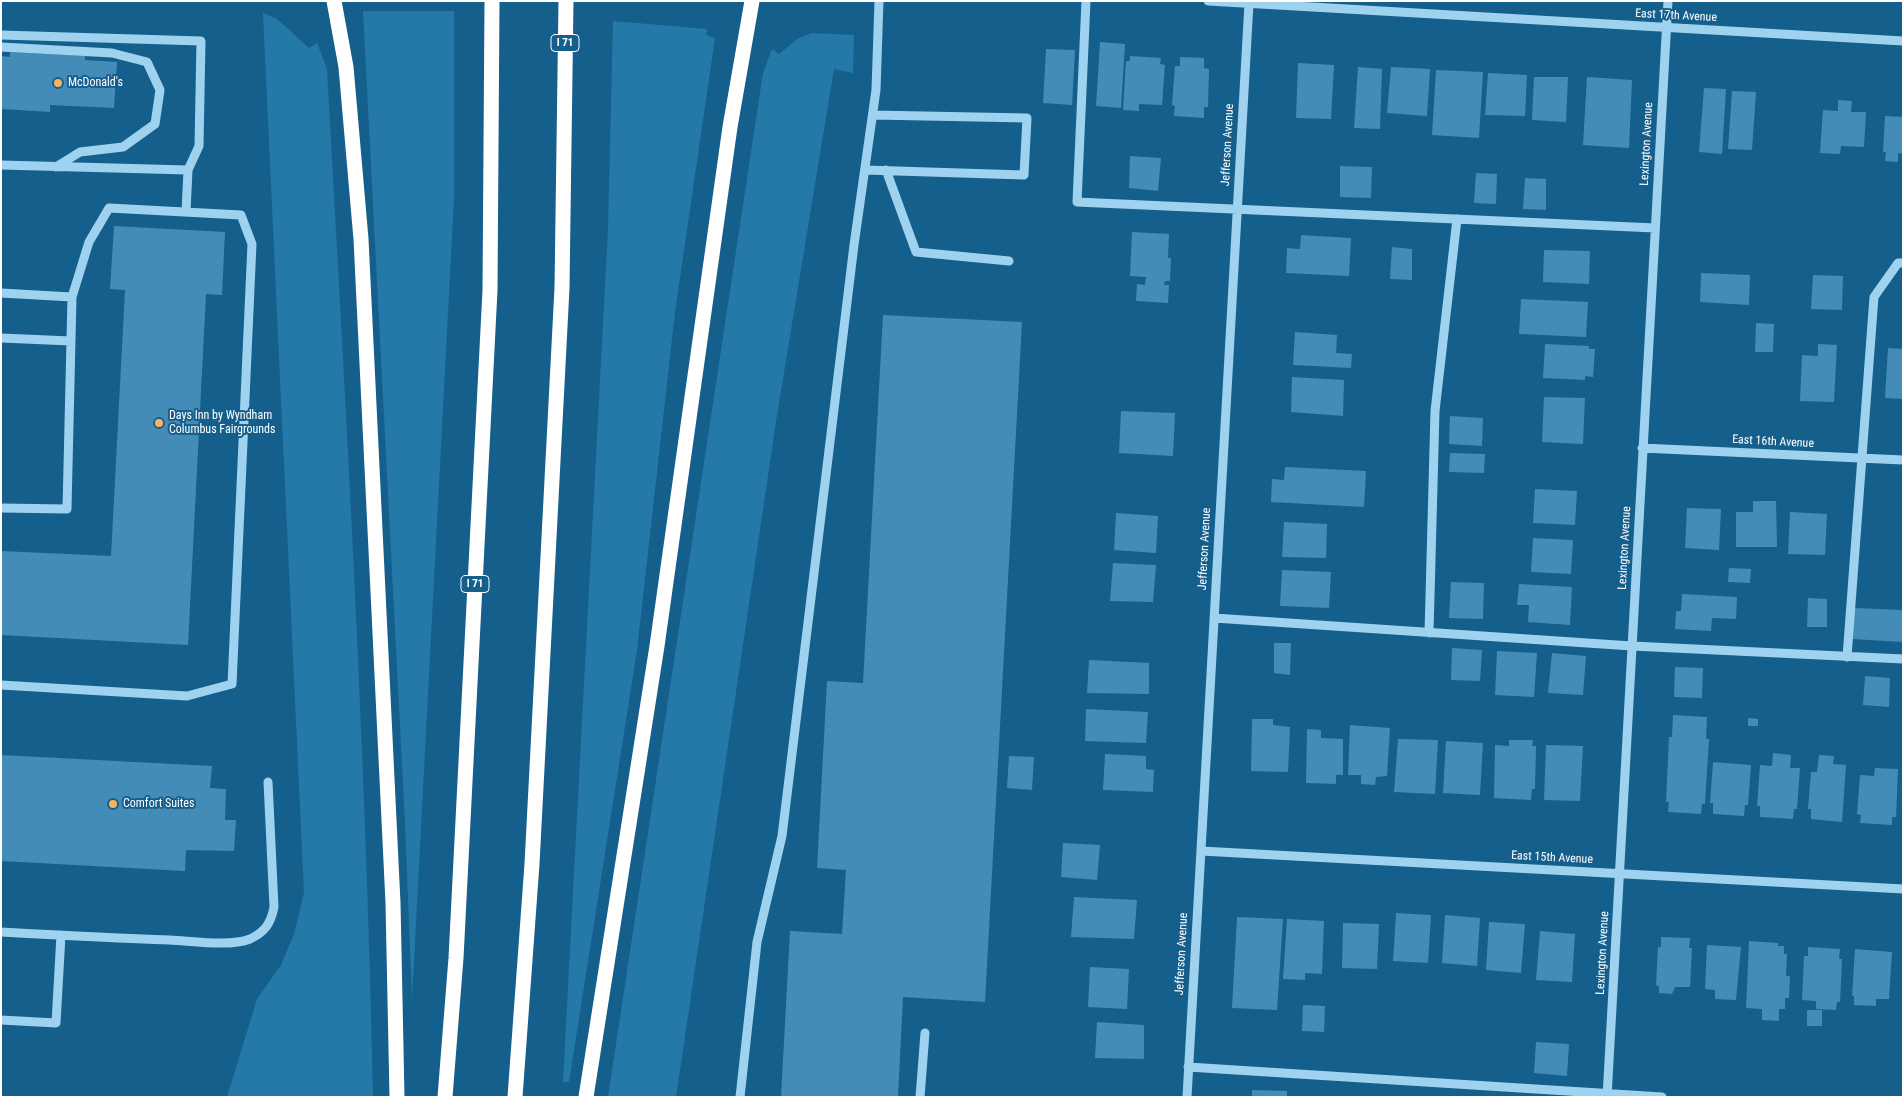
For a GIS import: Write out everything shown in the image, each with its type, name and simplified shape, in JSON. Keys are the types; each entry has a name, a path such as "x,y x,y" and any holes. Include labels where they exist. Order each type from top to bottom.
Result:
{"highway":[{"path":"334,1 346,67 361,239 393,903 397,1097"},
{"name":"I 71","path":"445,1097 456,958 490,290 492,1"},
{"name":"I 71","path":"515,1097 532,864 562,288 566,1"},
{"path":"586,1097 657,646 730,127 752,1"}],"street":[{"path":"740,1097 756,942 782,836 852,254 876,90 880,1"},
{"path":"1086,1 1077,202 1655,228"},
{"name":"East 17th Avenue","path":"1208,1 1903,41"},
{"name":"Lexington Avenue","path":"1607,1095 1668,1"},
{"name":"Jefferson Avenue","path":"1187,1097 1249,3"},
{"path":"1,35 201,41 199,146 188,170 186,212"},
{"path":"1,47 112,54 147,62 157,83 160,90 155,124 123,147 80,152 56,167"},
{"path":"865,170 1024,175 1027,118 872,115"},
{"path":"1,165 188,170"},
{"path":"886,170 916,252 1009,261"},
{"path":"1,508 67,509 72,297 89,242 109,208 241,216 252,244 232,684 187,696 1,685"},
{"path":"1429,633 1435,411 1457,219"},
{"path":"1847,657 1874,297 1898,263 1903,263"},
{"path":"1,293 72,297"},
{"path":"1,338 71,341"},
{"name":"East 16th Avenue","path":"1642,448 1903,460"},
{"path":"1214,618 1632,646 1903,660"},
{"path":"1,932 232,942 249,940 263,931 271,922 274,907 268,782"},
{"name":"East 15th Avenue","path":"1201,851 1903,889"},
{"path":"1,1020 56,1023 61,935"},
{"path":"920,1097 925,1033"},
{"path":"1188,1067 1662,1097"}],"shaded area":[{"path":"363,11 454,11 454,198 412,999 405,822"},
{"path":"263,13 277,19 309,48 317,43 327,69 348,454 366,840 373,1097 227,1097 257,999 281,965 294,934 304,893"},
{"path":"613,21 707,29 706,35 715,38 675,312 637,650 569,1082 563,1082 608,229"},
{"path":"812,33 854,35 853,73 834,69 777,415 676,1097 608,1097 763,73 772,49 779,54 797,39"}],"building":[{"path":"1100,42 1125,44 1121,108 1096,106"},
{"path":"1046,49 1075,50 1072,105 1043,103"},
{"name":"McDonald's","path":"10,52 85,56 85,60 117,62 114,108 50,105 50,112 1,109 1,56 10,57"},
{"path":"1130,56 1161,58 1160,64 1165,65 1162,105 1139,104 1139,111 1123,110 1126,61 1130,61"},
{"path":"1180,57 1204,58 1204,68 1209,69 1208,107 1204,107 1204,118 1174,116 1175,106 1172,105 1175,66 1180,66"},
{"path":"1298,63 1334,65 1331,119 1296,118"},
{"path":"1358,67 1382,69 1380,129 1354,128"},
{"path":"1391,67 1430,69 1427,116 1387,113"},
{"path":"1436,70 1483,72 1479,138 1432,135"},
{"path":"1488,73 1527,75 1525,116 1485,115"},
{"path":"1534,77 1568,77 1566,122 1532,120"},
{"path":"1587,77 1632,80 1629,148 1583,145"},
{"path":"1704,88 1726,89 1722,154 1699,152"},
{"path":"1732,91 1756,92 1752,150 1728,149"},
{"path":"1838,100 1852,101 1851,112 1866,112 1864,147 1841,146 1840,154 1820,153 1823,110 1838,111"},
{"path":"1885,116 1903,117 1903,154 1898,153 1898,162 1885,161 1886,152 1883,152"},
{"path":"1130,156 1161,158 1158,191 1129,188"},
{"path":"1340,166 1372,167 1371,198 1340,197"},
{"path":"1476,173 1497,174 1496,204 1474,203"},
{"path":"1525,178 1546,179 1546,210 1523,209"},
{"name":"Days Inn by Wyndham Columbus Fairgrounds","path":"114,226 225,232 222,295 206,294 188,645 1,635 1,551 111,556 125,290 110,289"},
{"path":"1132,232 1169,234 1168,258 1171,258 1170,281 1165,281 1164,285 1169,285 1168,303 1136,301 1137,284 1145,285 1146,277 1130,276"},
{"path":"1301,235 1351,238 1349,276 1286,273 1287,248 1300,249"},
{"path":"1392,247 1412,249 1412,280 1390,279"},
{"path":"1544,250 1590,251 1589,284 1543,282"},
{"path":"1701,273 1750,275 1749,305 1700,302"},
{"path":"1813,275 1843,276 1842,310 1811,309"},
{"path":"1521,299 1588,302 1586,337 1519,334"},
{"path":"883,315 1022,322 985,1002 903,997 898,1097 781,1097 790,931 842,934 846,870 817,868 827,681 863,683"},
{"path":"1756,323 1774,324 1773,352 1755,352"},
{"path":"1295,332 1337,335 1336,353 1352,354 1351,368 1293,365"},
{"path":"1545,344 1589,346 1589,349 1595,349 1593,377 1585,376 1585,380 1543,378"},
{"path":"1818,344 1837,345 1834,402 1800,401 1802,355 1818,356"},
{"path":"1888,348 1903,349 1903,399 1885,398"},
{"path":"1292,377 1344,380 1343,416 1291,412"},
{"path":"1544,397 1585,398 1583,444 1542,442"},
{"path":"1121,411 1175,413 1173,456 1119,453"},
{"path":"1450,416 1483,418 1482,446 1449,444"},
{"path":"1450,453 1485,454 1484,473 1449,472"},
{"path":"1285,467 1366,471 1364,507 1271,502 1272,479 1284,480"},
{"path":"1535,489 1577,491 1575,525 1533,523"},
{"path":"1753,501 1776,501 1777,547 1736,547 1736,512 1753,512"},
{"path":"1687,508 1721,509 1719,550 1685,548"},
{"path":"1790,512 1827,514 1825,555 1788,554"},
{"path":"1116,513 1158,516 1156,553 1114,550"},
{"path":"1284,522 1327,524 1326,558 1282,557"},
{"path":"1533,538 1573,540 1571,574 1531,572"},
{"path":"1113,563 1156,565 1153,602 1110,601"},
{"path":"1729,568 1751,569 1750,583 1728,582"},
{"path":"1282,570 1331,572 1329,608 1280,606"},
{"path":"1451,582 1484,583 1483,619 1449,618"},
{"path":"1519,584 1572,587 1570,625 1528,622 1529,605 1517,605"},
{"path":"1682,594 1737,597 1736,619 1712,618 1711,631 1675,629 1676,611 1681,611"},
{"path":"1808,598 1827,599 1827,627 1807,627"},
{"path":"1854,608 1903,610 1903,642 1852,639"},
{"path":"1274,643 1291,643 1290,675 1274,673"},
{"path":"1452,648 1482,650 1480,681 1451,680"},
{"path":"1497,651 1537,653 1534,697 1495,695"},
{"path":"1552,653 1586,656 1583,695 1548,693"},
{"path":"1089,660 1149,663 1149,694 1087,693"},
{"path":"1675,667 1703,668 1702,698 1674,697"},
{"path":"1865,676 1890,678 1889,707 1863,705"},
{"path":"1086,709 1148,712 1146,743 1085,741"},
{"path":"1673,715 1707,717 1706,739 1709,739 1705,804 1702,804 1701,814 1668,812 1669,802 1666,802 1669,737 1672,737"},
{"path":"1748,718 1758,719 1758,726 1748,726"},
{"path":"1252,719 1273,719 1273,725 1290,727 1288,772 1251,771"},
{"path":"1350,725 1390,728 1387,776 1376,777 1375,785 1361,784 1361,775 1348,775"},
{"path":"1307,729 1321,730 1321,738 1343,739 1343,775 1336,775 1336,784 1306,783"},
{"path":"1398,739 1438,740 1435,794 1394,792"},
{"path":"1509,740 1533,740 1532,746 1536,746 1535,789 1532,789 1531,800 1494,798 1495,745 1509,746"},
{"path":"1446,741 1483,743 1480,795 1443,793"},
{"path":"1546,745 1583,746 1580,801 1544,800"},
{"path":"1773,753 1791,755 1790,768 1800,768 1797,809 1794,809 1793,819 1760,817 1760,806 1757,806 1760,765 1772,766"},
{"path":"1105,754 1146,756 1146,769 1154,770 1153,792 1103,790"},
{"name":"Comfort Suites","path":"1,755 212,766 210,788 226,789 225,820 236,820 234,851 186,850 185,871 1,861"},
{"path":"1819,755 1834,756 1833,764 1846,765 1842,822 1811,819 1811,809 1808,809 1811,772 1817,772"},
{"path":"1009,756 1034,757 1032,790 1007,788"},
{"path":"1713,762 1751,765 1748,805 1745,805 1744,816 1713,814 1713,803 1710,803"},
{"path":"1875,768 1898,769 1896,817 1892,817 1892,825 1860,823 1861,815 1857,814 1860,775 1874,776"},
{"path":"1063,843 1100,845 1097,880 1061,877"},
{"path":"1074,897 1137,900 1134,939 1071,937"},
{"path":"1396,913 1431,915 1428,963 1393,961"},
{"path":"1445,915 1480,918 1477,966 1442,963"},
{"path":"1237,917 1283,919 1277,1010 1232,1008"},
{"path":"1287,919 1324,921 1322,974 1305,973 1305,980 1283,979"},
{"path":"1489,922 1525,924 1521,973 1486,970"},
{"path":"1343,923 1379,924 1377,969 1342,968"},
{"path":"1540,931 1575,934 1572,982 1536,980"},
{"path":"1661,937 1690,938 1689,948 1692,948 1690,987 1675,987 1672,994 1659,993 1659,986 1656,985 1658,947 1661,947"},
{"path":"1749,941 1778,943 1778,946 1784,946 1784,954 1787,954 1786,976 1790,976 1789,998 1785,998 1785,1009 1779,1009 1779,1021 1762,1020 1762,1009 1746,1008"},
{"path":"1707,945 1741,947 1736,1000 1715,999 1715,990 1705,989"},
{"path":"1808,947 1840,949 1839,959 1842,959 1840,1002 1837,1002 1836,1010 1816,1009 1816,1001 1802,1000 1804,956 1808,956"},
{"path":"1855,949 1892,952 1889,999 1876,999 1876,1006 1854,1005 1854,996 1852,996"},
{"path":"1090,967 1129,969 1127,1009 1088,1007"},
{"path":"1303,1005 1325,1006 1324,1032 1302,1031"},
{"path":"1807,1010 1822,1010 1822,1026 1807,1026"},
{"path":"1097,1022 1144,1025 1144,1059 1095,1058"},
{"path":"1536,1042 1569,1044 1567,1076 1534,1073"},
{"path":"1252,1090 1287,1091 1287,1097 1252,1097"}],"place":[{"name":"McDonald's","path":"58,83"},
{"name":"Days Inn by Wyndham Columbus Fairgrounds","path":"159,423"},
{"name":"Comfort Suites","path":"113,804"}]}
